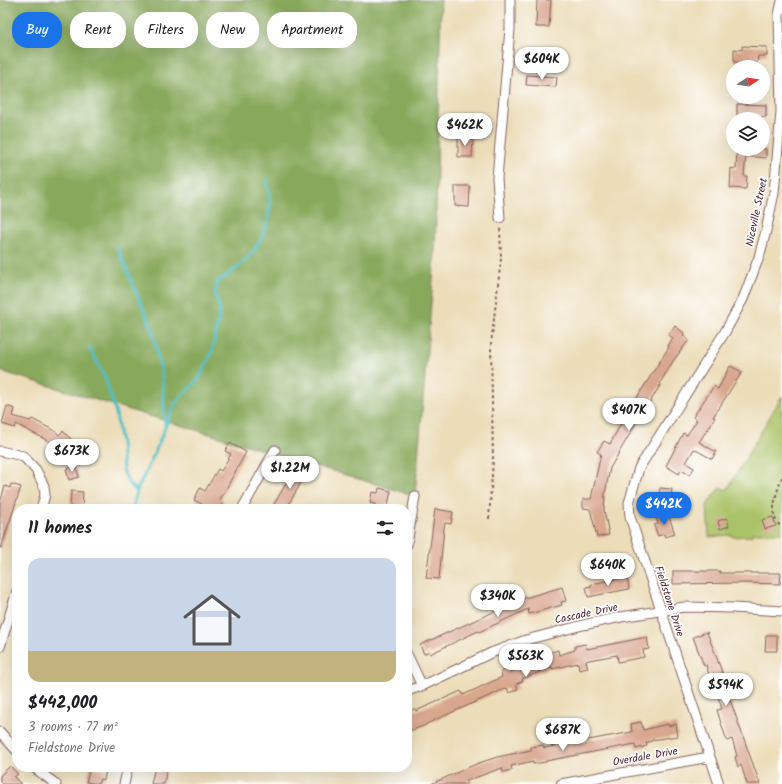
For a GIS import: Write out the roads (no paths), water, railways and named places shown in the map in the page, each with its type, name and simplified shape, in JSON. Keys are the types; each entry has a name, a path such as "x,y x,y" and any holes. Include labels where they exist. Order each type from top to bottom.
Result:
{"street":[{"path":"500,218 497,178 510,29 510,0"},
{"name":"Niceville Street","path":"728,326 743,299 759,257 778,196 781,112 780,16 782,1"},
{"name":"Fieldstone Drive","path":"719,784 660,611 630,517 629,503 639,468 728,326"},
{"path":"245,504 275,450"},
{"path":"0,451 23,456 36,470 44,486 46,495 43,504"},
{"path":"412,514 415,496"},
{"path":"0,647 12,607"},
{"name":"Cascade Drive","path":"412,689 491,653 526,640 583,625 621,617 684,607 782,611"},
{"path":"412,665 422,686"},
{"path":"0,732 12,745"},
{"name":"Overdale Drive","path":"561,784 709,757"},
{"path":"40,772 56,784"},
{"path":"124,784 127,772"}],"waterway":[{"path":"133,504 138,488 156,450 175,403 199,379 212,352 220,309 215,294 217,282 247,259 260,241 265,230 270,205 267,180"},
{"path":"117,247 152,329 162,376 165,425"},
{"path":"90,349 105,377 116,414 121,443 123,470 129,484 137,491"}]}
